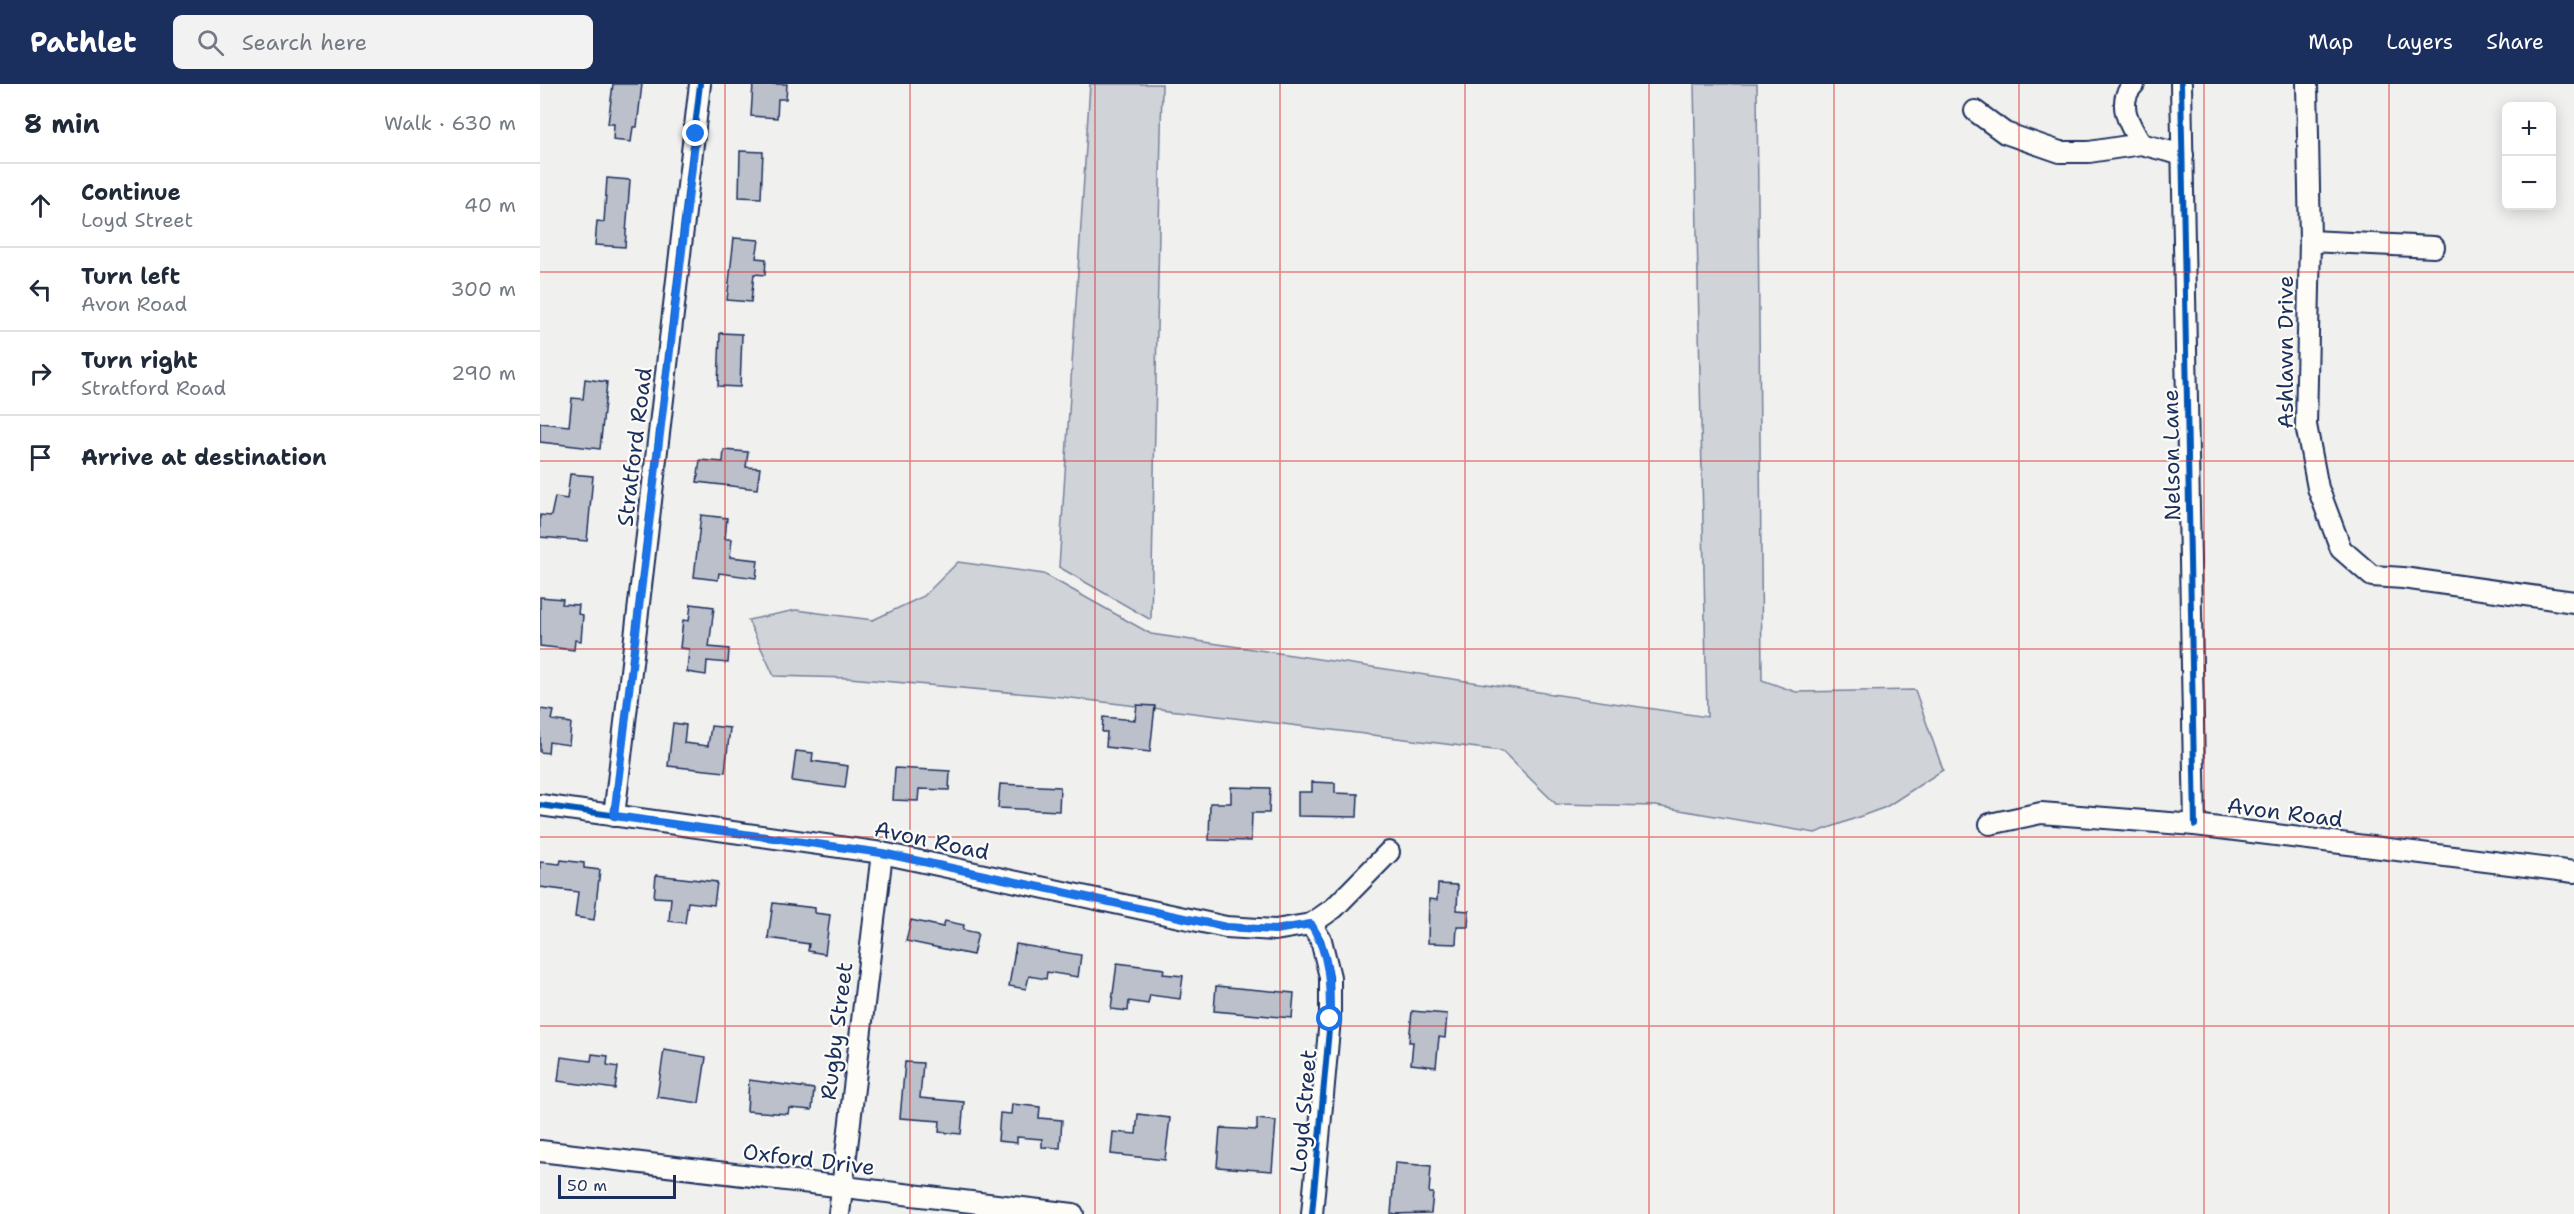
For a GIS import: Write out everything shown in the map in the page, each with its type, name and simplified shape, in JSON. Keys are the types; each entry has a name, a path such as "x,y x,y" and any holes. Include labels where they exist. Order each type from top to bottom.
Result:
{"street":[{"name":"Stratford Road","path":"614,816 700,84"},
{"path":"2134,84 2124,102 2126,120 2141,144"},
{"name":"Nelson Lane","path":"2181,84 2195,825"},
{"name":"Ashlawn Drive","path":"2307,84 2310,241 2306,425 2318,488 2341,549 2372,576 2403,578 2574,602"},
{"path":"1975,111 2005,133 2060,152 2089,152 2141,144 2183,155"},
{"path":"2310,241 2434,247"},
{"name":"Avon Road","path":"540,805 882,853 1226,927 1275,930 1316,932 1334,908 1389,852"},
{"name":"Avon Road","path":"1990,824 2041,813 2195,825 2574,872"},
{"name":"Rugby Street","path":"839,1214 882,853"},
{"name":"Loyd Street","path":"1312,1214 1330,1019 1330,977 1316,932"},
{"name":"Oxford Drive","path":"540,1151 1073,1214"}],"shaded area":[{"path":"1090,84 1162,84 1151,620 1059,567"},
{"path":"1694,84 1757,84 1762,680 1796,692 1915,690 1943,770 1886,807 1815,833 1656,806 1556,804 1502,751 1063,697 849,678 774,676 748,620 796,610 873,620 924,596 958,562 1044,574 1151,634 1707,717"}],"building":[{"path":"613,84 642,84 637,127 633,127 631,142 613,140 614,124 608,124"},
{"path":"753,84 787,84 786,99 778,99 777,118 751,116"},
{"path":"740,151 763,152 761,198 739,197"},
{"path":"607,178 630,180 625,247 595,245 597,221 604,222"},
{"path":"734,238 759,240 756,258 766,259 765,275 754,274 751,302 727,300"},
{"path":"720,333 742,334 740,387 718,386"},
{"path":"585,379 607,382 600,449 540,442 540,423 569,426 572,398 583,399"},
{"path":"724,450 748,452 746,467 760,468 757,489 697,482 700,460 723,462"},
{"path":"570,474 593,476 587,541 540,537 540,515 551,516 555,497 567,499"},
{"path":"701,515 727,518 725,539 732,539 730,557 758,560 756,578 719,573 718,580 694,577"},
{"path":"540,597 563,599 562,604 579,605 578,614 583,615 581,641 575,640 574,650 540,646"},
{"path":"691,604 714,607 709,647 729,649 728,663 707,661 706,675 687,672 689,649 680,648 683,620 689,621"},
{"path":"1137,705 1155,706 1150,752 1106,747 1107,732 1102,732 1103,717 1135,720"},
{"path":"540,709 554,711 552,720 571,723 569,745 549,742 548,753 540,752"},
{"path":"673,723 686,725 684,743 708,746 711,726 730,728 725,772 668,766"},
{"path":"796,751 813,753 812,761 848,766 845,788 792,781"},
{"path":"895,768 950,771 949,790 919,789 918,801 893,800"},
{"path":"1312,782 1335,783 1335,793 1358,794 1357,817 1298,816 1298,792 1312,792"},
{"path":"1000,784 1060,787 1059,811 998,808"},
{"path":"1231,787 1270,788 1269,813 1252,813 1251,841 1209,840 1210,803 1231,803"},
{"path":"561,860 584,863 584,868 600,870 594,920 575,917 578,892 540,887 540,862 560,864"},
{"path":"656,875 717,882 714,905 688,902 685,923 669,921 671,898 654,897"},
{"path":"1438,884 1458,885 1457,910 1469,911 1468,927 1457,927 1456,944 1428,943 1429,899 1437,900"},
{"path":"773,903 815,908 815,913 830,915 825,954 808,951 809,944 768,938"},
{"path":"911,920 943,927 945,921 964,925 963,930 978,933 973,955 906,941"},
{"path":"1016,944 1081,955 1078,977 1047,972 1046,979 1029,976 1026,989 1009,986"},
{"path":"1117,963 1164,969 1163,974 1183,976 1180,999 1150,995 1148,1004 1129,1001 1128,1011 1111,1009"},
{"path":"1216,986 1294,993 1292,1018 1214,1011"},
{"path":"1412,1011 1447,1014 1445,1038 1439,1037 1436,1067 1411,1064 1413,1042 1409,1042"},
{"path":"664,1050 706,1057 699,1103 657,1097"},
{"path":"592,1054 608,1056 607,1065 618,1067 615,1089 558,1081 561,1057 591,1061"},
{"path":"905,1062 923,1063 920,1098 964,1102 961,1134 939,1132 940,1121 900,1118"},
{"path":"749,1080 814,1089 812,1110 789,1108 788,1114 747,1111"},
{"path":"1012,1104 1040,1107 1039,1118 1062,1120 1060,1148 1042,1147 1042,1139 1017,1137 1017,1143 998,1141 1000,1113 1011,1114"},
{"path":"1138,1114 1170,1118 1165,1160 1111,1154 1113,1132 1136,1134"},
{"path":"1257,1119 1276,1121 1272,1171 1217,1167 1220,1128 1257,1130"},
{"path":"1395,1163 1431,1166 1429,1193 1433,1193 1431,1213 1391,1214"}],"cycle path":[{"path":"614,816 700,84"},
{"path":"2181,84 2195,825"},
{"path":"540,805 882,853 1226,927 1275,930 1311,924 1321,940 1330,977 1330,1019 1312,1214"}],"route":[{"path":"696,134 614,816 882,853 1226,927 1275,930 1311,924 1321,940 1330,977 1330,1019"}]}
